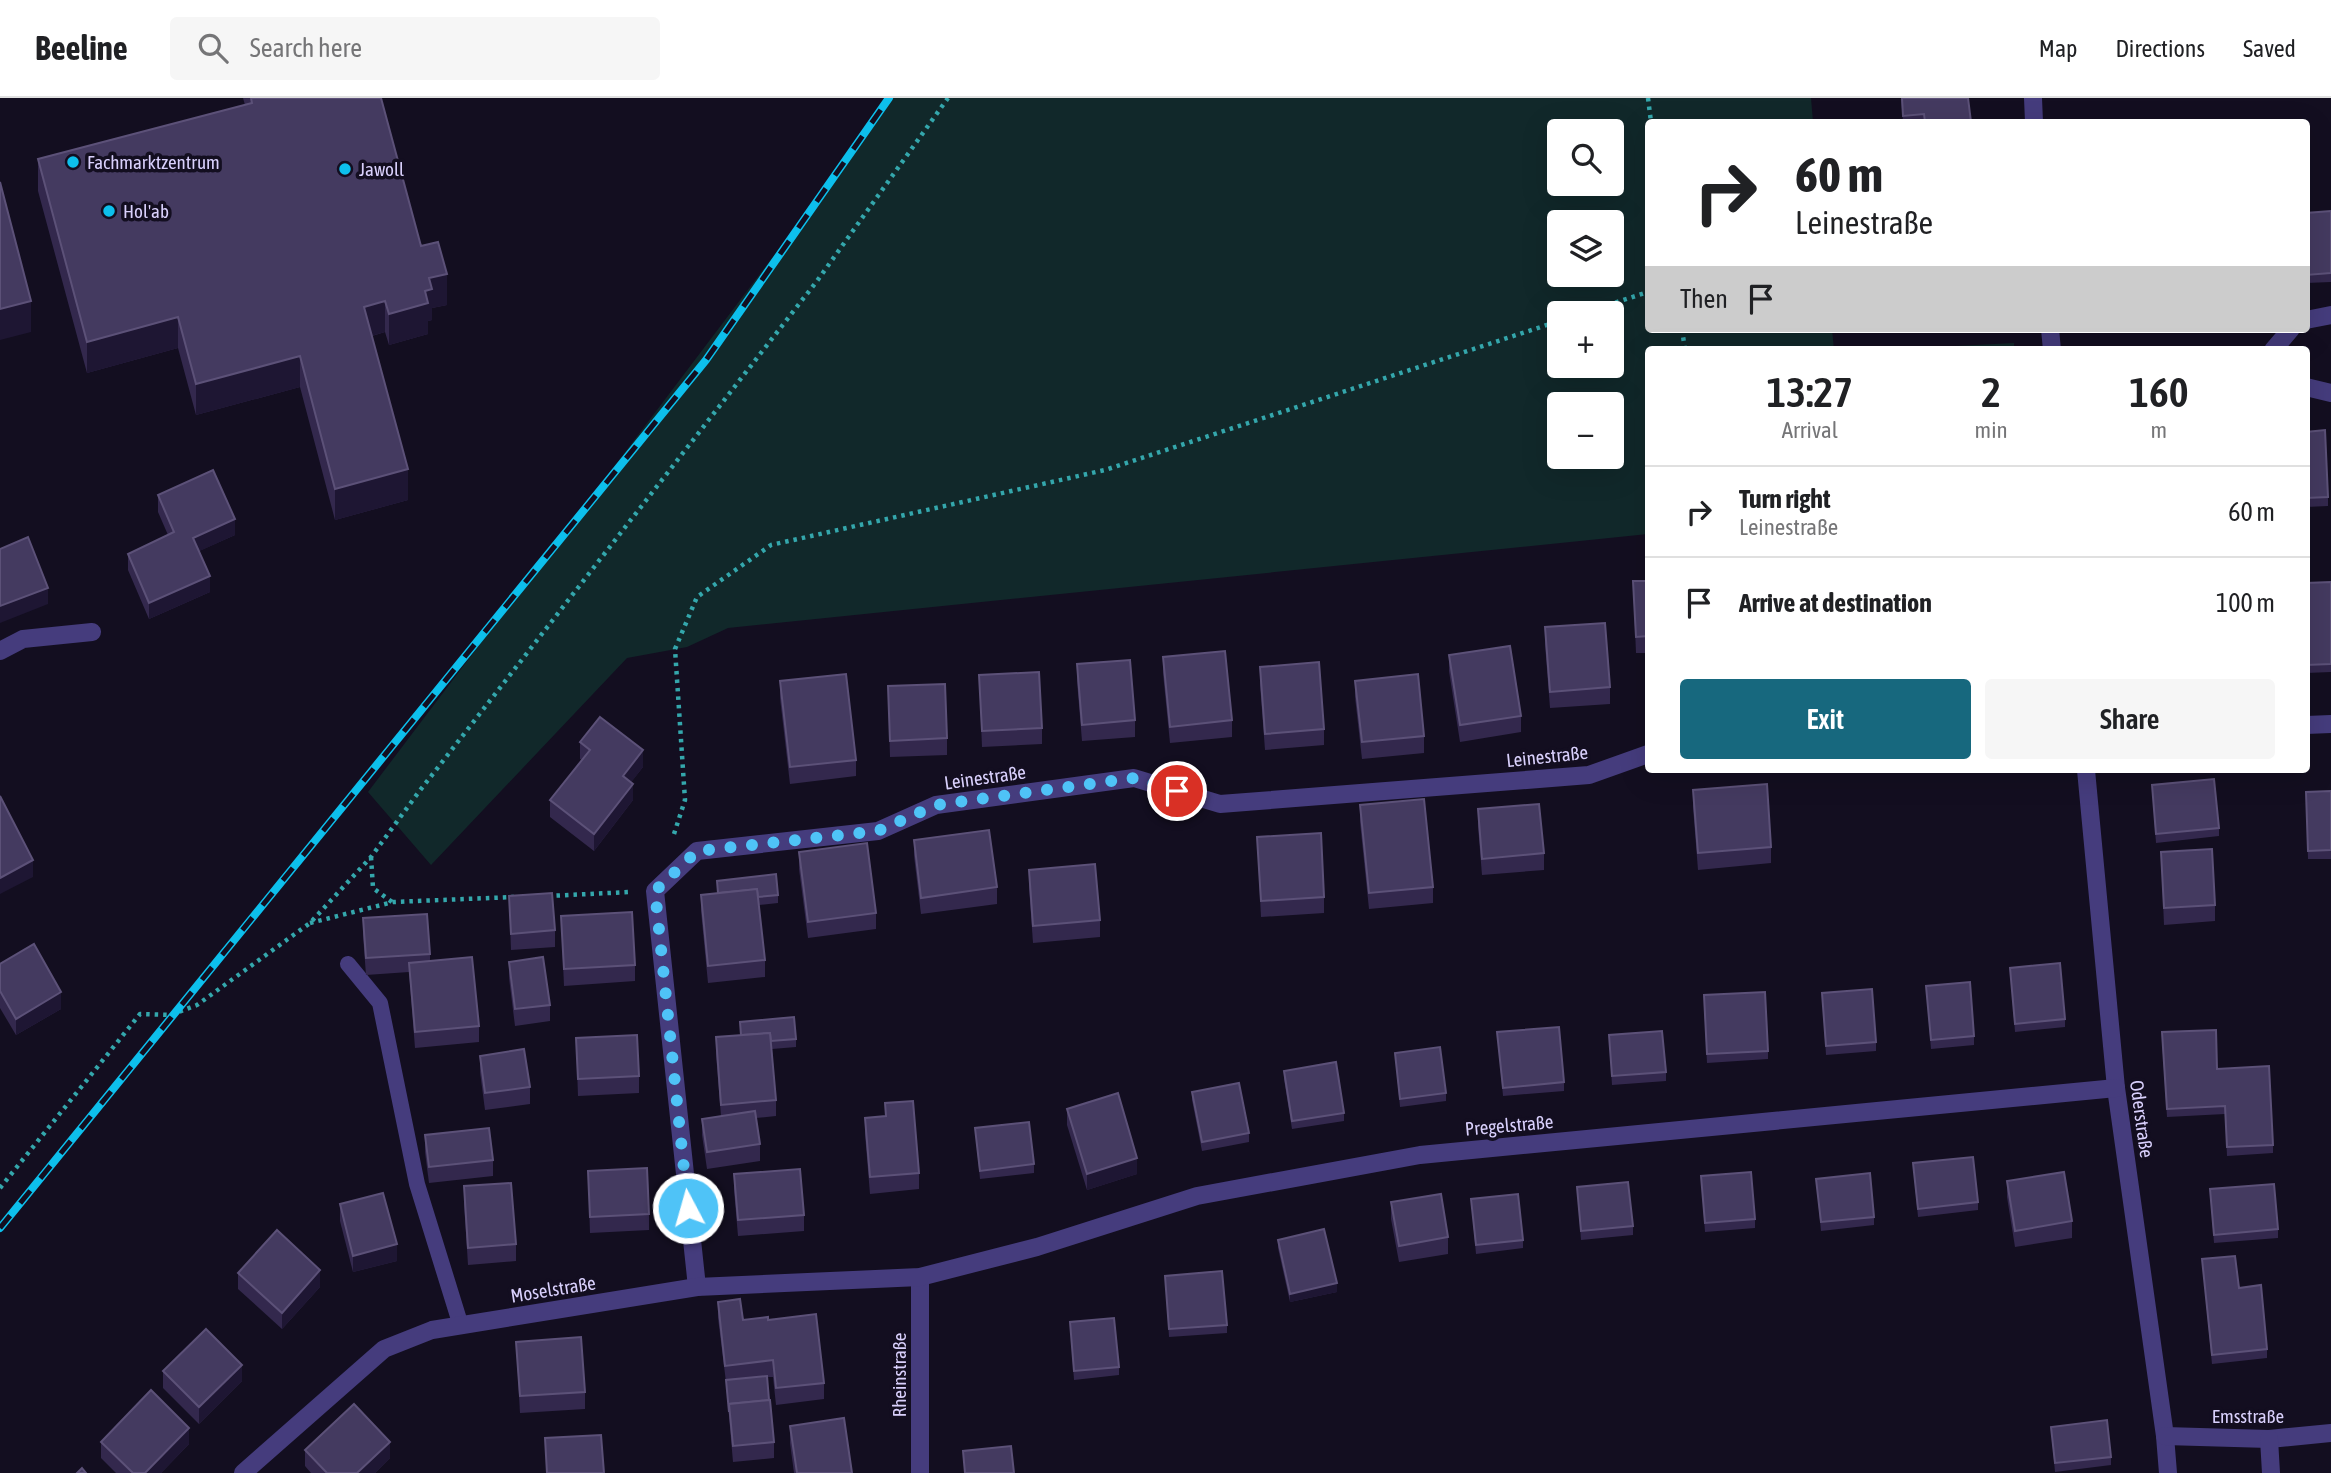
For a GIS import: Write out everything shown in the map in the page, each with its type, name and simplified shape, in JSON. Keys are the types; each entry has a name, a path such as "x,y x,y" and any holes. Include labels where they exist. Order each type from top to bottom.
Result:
{"street":[{"path":"2033,98 2034,119"},
{"path":"2310,319 2331,314"},
{"path":"2310,388 2331,393"},
{"path":"0,652 23,639 92,632"},
{"path":"2310,725 2331,724"},
{"name":"Leinestraße","path":"655,891 697,851 878,831 936,805 963,801 1134,778 1220,804 1589,775 1645,755"},
{"name":"Oderstraße","path":"2086,773 2116,1088 2168,1473"},
{"path":"655,891 697,1287"},
{"name":"Pregelstraße","path":"920,1278 1037,1247 1197,1196 1420,1155 2116,1088"},
{"name":"Moselstraße","path":"243,1473 384,1349 432,1330 697,1287 920,1278"},
{"name":"Rheinstraße","path":"920,1278 920,1473"},
{"name":"Emsstraße","path":"2165,1436 2269,1439 2331,1433"},
{"path":"2269,1439 2271,1473"}],"lane":[{"path":"348,964 380,1003 418,1184 461,1326"}],"path":[{"path":"0,1188 140,1014 171,1015 197,1005 310,923 371,857 817,281 948,98"},
{"path":"1648,98 1651,119"},
{"path":"1620,301 1645,293"},
{"path":"673,839 685,800 676,649 697,597 771,545 1105,470 1547,325"},
{"path":"371,857 373,888 393,902"},
{"path":"545,896 655,891"},
{"path":"310,923 393,902 517,897"}],"green space":[{"path":"893,98 1811,98 1813,119 1645,119 1645,333 1832,333 1834,346 1645,346 1645,534 728,628 687,647 627,658 431,865 368,792"},
{"path":"2014,343 2014,346 1955,346"}],"building":[{"path":"251,98 381,98 421,246 438,242 447,274 429,278 432,289 425,291 428,303 389,314 385,301 364,307 408,469 335,489 300,356 196,384 178,317 87,342 38,159 252,103"},
{"path":"1902,98 1968,98 1971,119 1925,119 1924,114 1903,116"},
{"path":"0,182 31,301 0,309"},
{"path":"2331,211 2331,273 2310,275 2310,213"},
{"path":"2325,430 2328,497 2310,498 2310,432"},
{"path":"213,470 235,519 193,538 210,576 149,603 128,554 174,532 158,495"},
{"path":"28,537 48,588 0,606 0,549"},
{"path":"1633,581 1645,581 1645,636 1636,637"},
{"path":"2331,582 2331,664 2310,665 2310,583"},
{"path":"1605,623 1610,687 1550,692 1545,627"},
{"path":"1510,646 1521,716 1460,725 1449,655"},
{"path":"1225,651 1232,720 1170,727 1163,657"},
{"path":"1130,660 1135,720 1082,725 1077,664"},
{"path":"1319,662 1324,729 1265,734 1260,667"},
{"path":"1039,672 1042,728 982,731 979,675"},
{"path":"846,674 856,760 790,767 780,681"},
{"path":"1418,674 1424,736 1362,742 1355,681"},
{"path":"945,684 947,738 890,741 888,686"},
{"path":"600,717 643,750 623,776 633,784 594,834 550,800 590,750 580,742"},
{"path":"2214,779 2219,828 2156,834 2152,785"},
{"path":"1767,784 1771,847 1698,853 1693,790"},
{"path":"2331,791 2331,850 2308,851 2306,792"},
{"path":"0,796 33,860 0,878"},
{"path":"1424,799 1433,887 1369,893 1360,805"},
{"path":"1539,804 1544,853 1482,859 1478,809"},
{"path":"989,830 997,887 921,898 914,840"},
{"path":"1321,833 1324,897 1261,901 1257,837"},
{"path":"867,843 876,913 808,922 799,852"},
{"path":"2212,849 2215,905 2164,908 2161,852"},
{"path":"1095,864 1100,920 1033,926 1029,870"},
{"path":"776,874 778,895 758,897 757,889 718,893 717,881"},
{"path":"757,889 765,960 708,966 701,895"},
{"path":"552,893 555,930 511,934 509,896"},
{"path":"632,912 635,965 564,969 561,916"},
{"path":"427,914 430,954 366,958 363,918"},
{"path":"34,944 61,992 16,1019 0,991 0,964"},
{"path":"472,957 479,1026 415,1032 409,963"},
{"path":"543,957 550,1005 515,1009 509,962"},
{"path":"2060,963 2065,1019 2015,1024 2010,968"},
{"path":"1970,982 1974,1036 1931,1040 1926,986"},
{"path":"1872,989 1876,1042 1826,1046 1822,993"},
{"path":"1765,992 1768,1051 1707,1054 1704,995"},
{"path":"794,1017 796,1039 771,1041 770,1033 741,1035 740,1022"},
{"path":"1559,1027 1564,1082 1503,1088 1497,1032"},
{"path":"2216,1030 2217,1069 2269,1066 2273,1145 2227,1147 2225,1106 2167,1109 2162,1032"},
{"path":"1662,1031 1666,1072 1612,1076 1609,1035"},
{"path":"770,1033 776,1100 721,1105 716,1037"},
{"path":"637,1035 639,1076 578,1079 576,1038"},
{"path":"1440,1047 1446,1093 1400,1099 1395,1053"},
{"path":"524,1049 530,1087 485,1093 480,1056"},
{"path":"1336,1062 1344,1113 1292,1121 1284,1071"},
{"path":"1239,1083 1249,1133 1202,1142 1192,1092"},
{"path":"1118,1093 1137,1158 1087,1174 1067,1109"},
{"path":"913,1101 919,1173 870,1177 865,1118 886,1116 885,1103"},
{"path":"755,1111 760,1144 707,1152 702,1119"},
{"path":"1029,1122 1034,1164 980,1171 975,1128"},
{"path":"489,1128 493,1160 429,1167 425,1135"},
{"path":"1973,1157 1978,1202 1918,1209 1913,1163"},
{"path":"647,1168 649,1214 590,1217 588,1171"},
{"path":"800,1169 804,1215 738,1220 734,1174"},
{"path":"1751,1172 1755,1219 1705,1223 1701,1176"},
{"path":"2064,1172 2072,1221 2015,1231 2007,1181"},
{"path":"1870,1173 1874,1217 1821,1222 1816,1179"},
{"path":"1628,1182 1633,1226 1581,1231 1577,1187"},
{"path":"511,1183 516,1244 468,1248 464,1186"},
{"path":"2274,1184 2278,1229 2214,1235 2210,1189"},
{"path":"383,1193 397,1244 353,1256 340,1204"},
{"path":"1441,1194 1448,1237 1399,1246 1391,1202"},
{"path":"1518,1194 1523,1240 1476,1245 1471,1199"},
{"path":"1324,1229 1337,1283 1290,1294 1278,1240"},
{"path":"277,1230 320,1270 282,1313 238,1273"},
{"path":"2235,1256 2239,1288 2261,1285 2267,1349 2212,1355 2202,1259"},
{"path":"1222,1271 1227,1325 1169,1329 1165,1276"},
{"path":"740,1299 743,1320 816,1314 824,1383 776,1388 773,1360 725,1366 718,1302"},
{"path":"1114,1318 1119,1367 1074,1371 1070,1322"},
{"path":"206,1329 242,1365 199,1407 163,1371"},
{"path":"581,1337 585,1392 520,1396 516,1342"},
{"path":"767,1376 769,1400 729,1404 729,1412 726,1380"},
{"path":"151,1390 189,1428 145,1473 133,1473 101,1442"},
{"path":"770,1400 774,1442 733,1446 729,1404"},
{"path":"354,1404 390,1442 357,1473 327,1473 305,1450"},
{"path":"844,1418 852,1473 797,1473 790,1426"},
{"path":"2107,1420 2111,1457 2055,1463 2051,1427"},
{"path":"601,1435 604,1473 547,1473 545,1438"},
{"path":"1011,1446 1014,1473 965,1473 963,1451"}],"railway":[{"path":"0,1228 706,360 889,98"}],"place":[{"name":"Fachmarktzentrum","path":"73,162"},
{"name":"Jawoll","path":"345,169"},
{"name":"Hol'ab","path":"109,211"}],"route":[{"path":"688,1208 655,891 697,851 878,831 936,805 1134,778 1177,791"}]}
